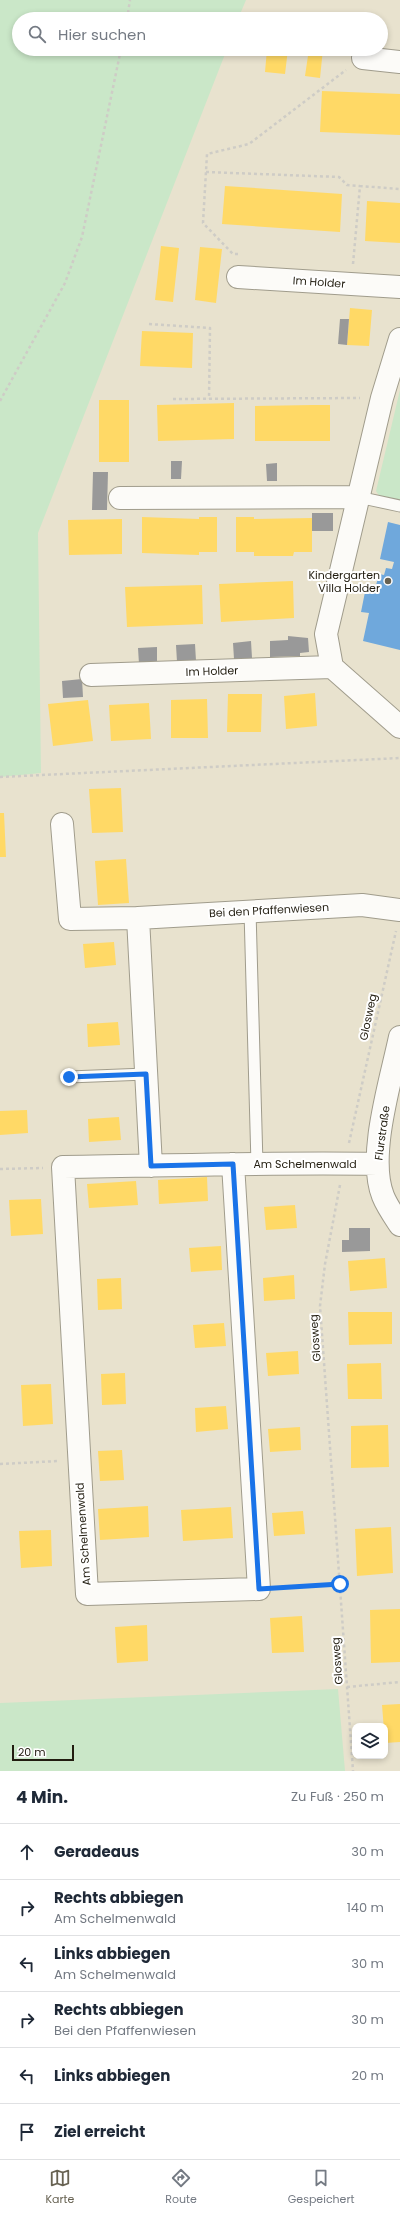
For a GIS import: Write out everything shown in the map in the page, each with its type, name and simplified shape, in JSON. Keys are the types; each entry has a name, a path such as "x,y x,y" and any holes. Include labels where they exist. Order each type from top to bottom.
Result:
{"street":[{"path":"363,58 400,62"},
{"name":"Im Holder","path":"238,277 400,287"},
{"path":"400,344 382,398 326,634 332,667 400,727"},
{"path":"120,498 358,496"},
{"name":"Im Holder","path":"91,675 332,667"},
{"name":"Bei den Pfaffenwiesen","path":"62,824 70,919 138,918 362,905 398,918"},
{"path":"138,918 151,1166"},
{"name":"Flurstraße","path":"400,1037 381,1126 378,1164 383,1196 400,1225"},
{"path":"233,1164 259,1589"},
{"name":"Am Schelmenwald","path":"259,1589 87,1594 78,1460 63,1167 233,1164 378,1164"}],"lane":[{"path":"358,496 400,506"},
{"path":"250,911 257,1164"},
{"path":"69,1077 146,1074"}],"path":[{"path":"128,12 130,0"},
{"path":"0,401 65,283 82,237 120,56"},
{"path":"240,255 233,254 203,223 207,154 249,144 363,58"},
{"path":"206,172 339,177 347,185 400,189"},
{"path":"351,284 360,186"},
{"path":"149,324 210,328 209,399"},
{"path":"173,399 382,398"},
{"path":"0,777 400,758"},
{"name":"Glosweg","path":"354,1771 320,1306 325,1264 345,1163 398,918"},
{"path":"0,1169 63,1167"},
{"path":"0,1464 78,1460"},
{"path":"259,1589 340,1584"},
{"path":"347,1688 400,1682"}],"green space":[{"path":"0,0 246,0 241,12 12,12 12,56 224,56 38,533 41,773 0,777"},
{"path":"400,390 400,501 380,497 376,491"},
{"path":"338,1689 345,1771 0,1771 0,1703"}],"building: Wohnen":[{"path":"266,56 287,56 285,74 265,72"},
{"path":"308,56 322,56 320,78 305,76"},
{"path":"322,91 400,94 400,135 320,132"},
{"path":"225,186 342,194 340,232 222,224"},
{"path":"367,201 400,203 400,243 365,241"},
{"path":"161,246 179,248 173,302 155,300"},
{"path":"200,247 222,249 216,303 195,300"},
{"path":"350,308 372,310 369,346 347,345"},
{"path":"142,331 193,333 192,368 140,366"},
{"path":"99,400 129,400 129,462 99,462"},
{"path":"234,403 234,439 158,441 157,405"},
{"path":"330,405 330,441 255,441 255,406"},
{"path":"142,517 199,519 199,517 217,517 217,552 199,552 199,555 142,553"},
{"path":"236,517 254,517 254,519 312,518 312,552 294,552 293,556 254,556 254,552 236,552"},
{"path":"122,519 122,554 69,555 68,520"},
{"path":"293,581 294,618 221,622 219,584"},
{"path":"202,585 203,624 127,627 125,587"},
{"path":"315,693 317,726 286,729 284,696"},
{"path":"228,694 262,694 261,732 227,732"},
{"path":"207,699 208,738 171,738 171,700"},
{"path":"88,700 93,741 53,746 48,704"},
{"path":"149,703 151,739 111,741 109,705"},
{"path":"121,788 123,832 92,833 89,789"},
{"path":"0,813 4,813 6,857 0,857"},
{"path":"126,859 129,903 98,905 95,861"},
{"path":"114,942 116,965 85,968 83,944"},
{"path":"118,1022 120,1045 88,1047 87,1024"},
{"path":"27,1110 28,1133 0,1135 0,1111"},
{"path":"119,1117 121,1140 89,1142 88,1119"},
{"path":"207,1177 208,1201 159,1204 158,1180"},
{"path":"136,1181 138,1205 89,1208 87,1184"},
{"path":"41,1199 43,1234 11,1236 9,1200"},
{"path":"295,1205 297,1228 266,1230 264,1207"},
{"path":"221,1246 222,1270 191,1272 189,1248"},
{"path":"385,1258 387,1288 350,1291 348,1261"},
{"path":"294,1275 295,1299 264,1301 263,1278"},
{"path":"121,1278 122,1309 98,1310 97,1279"},
{"path":"348,1312 392,1312 392,1344 349,1345"},
{"path":"224,1323 226,1346 195,1348 193,1325"},
{"path":"298,1351 299,1374 268,1376 266,1353"},
{"path":"381,1363 382,1399 348,1399 347,1364"},
{"path":"125,1373 126,1404 102,1405 101,1374"},
{"path":"51,1384 53,1424 23,1426 21,1385"},
{"path":"226,1406 228,1429 196,1432 195,1408"},
{"path":"388,1425 389,1467 351,1468 351,1426"},
{"path":"300,1427 301,1450 270,1452 268,1429"},
{"path":"122,1450 124,1480 100,1481 98,1451"},
{"path":"148,1506 149,1537 100,1540 98,1509"},
{"path":"231,1507 233,1538 183,1541 181,1510"},
{"path":"303,1511 305,1534 274,1536 272,1513"},
{"path":"391,1527 393,1573 357,1576 355,1529"},
{"path":"51,1530 52,1566 21,1568 19,1531"},
{"path":"400,1609 400,1662 371,1663 370,1610"},
{"path":"302,1616 304,1652 272,1653 270,1618"},
{"path":"147,1625 148,1661 117,1663 115,1627"},
{"path":"400,1704 400,1742 388,1743 388,1723 383,1723 382,1705"}],"building: Schulen":[{"name":"Kindergarten Villa Holder","path":"388,522 400,525 400,650 363,641 369,613 361,612 366,587 375,589 379,574 384,575 386,568 392,569 394,562 380,559"}],"building: Industrie":[{"path":"340,319 349,319 347,345 338,344"},
{"path":"171,461 182,461 181,479 171,479"},
{"path":"277,463 277,481 267,481 266,464"},
{"path":"93,472 108,472 107,510 92,510"},
{"path":"312,513 333,513 333,531 312,531"},
{"path":"288,636 308,638 309,652 300,653 300,656 270,657 270,641 288,640"},
{"path":"251,641 252,658 234,659 233,643"},
{"path":"195,644 196,661 177,662 176,645"},
{"path":"157,647 157,664 139,664 138,648"},
{"path":"82,679 83,697 63,698 62,681"},
{"path":"349,1228 370,1228 370,1251 342,1252 342,1240 349,1240"}],"place":[{"name":"Kindergarten Villa Holder","path":"388,581"}],"route":[{"path":"69,1077 146,1074 151,1166 233,1164 259,1589 340,1584"}]}
